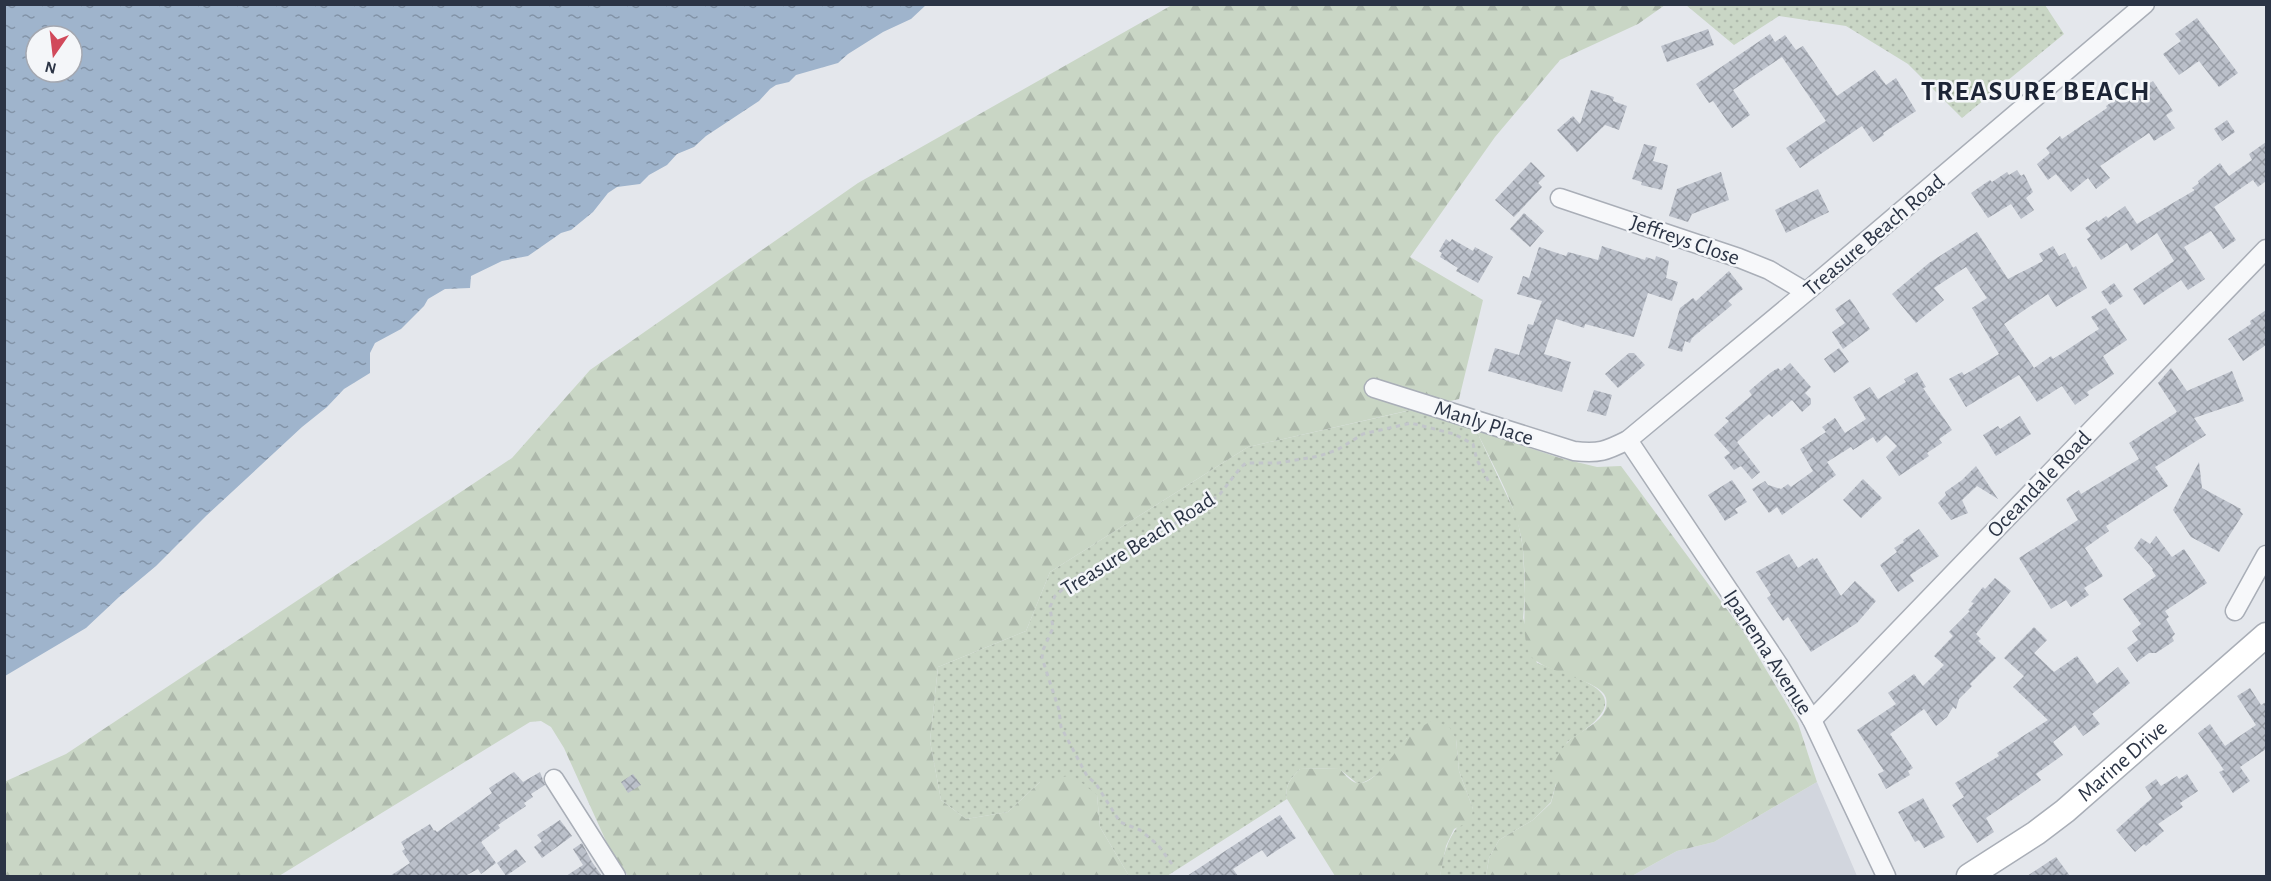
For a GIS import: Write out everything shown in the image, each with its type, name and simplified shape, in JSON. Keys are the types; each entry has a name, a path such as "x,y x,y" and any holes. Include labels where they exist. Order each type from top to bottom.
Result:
{"street":[{"name":"Treasure Beach Road","path":"1596,453 1629,440 2145,4"},
{"name":"Jeffreys Close","path":"1560,198 1769,270 1806,292"},
{"name":"Oceandale Road","path":"1812,720 2266,249"},
{"name":"Manly Place","path":"1374,388 1574,451 1596,453"},
{"name":"Ipanema Avenue","path":"1629,440 1778,664 1812,720 1886,876"},
{"path":"2235,611 2266,555"},
{"name":"Marine Drive","path":"1973,876 2065,811 2266,635"},
{"path":"554,779 616,876"}],"path":[{"name":"Treasure Beach Road","path":"1172,864 1158,845 1140,830 1120,822 1096,784 1087,776 1061,727 1059,710 1042,658 1043,650 1053,628 1050,607 1054,596 1079,575 1110,562 1144,539 1199,511 1220,494 1246,463 1278,463 1319,456 1337,450 1363,434 1411,423 1454,434 1473,444 1477,460 1489,482"}],"shaded area":[{"path":"1817,782 1857,876 1632,876 1677,851 1714,842"}],"green space":[{"path":"1172,5 1665,5 1638,24 1560,60 1495,137 1410,257 1483,300 1459,399 1248,447 1050,572 1026,631 938,667 930,741 941,800 966,819 1008,812 1040,782 1072,775 1097,795 1100,827 1129,876 628,876 610,850 564,748 551,727 541,721 530,722 279,876 5,876 4,782 66,754 512,458 590,370 858,183"},
{"path":"1686,5 2045,5 2064,34 1962,118 1908,64 1846,26 1779,16 1734,45"},
{"path":"1416,409 1476,430 1517,517 1523,548 1525,595 1523,618 1537,663 1590,684 1601,692 1605,702 1602,713 1590,726 1567,742 1551,802 1533,820 1499,840 1489,858 1486,876 1440,876 1450,840 1473,809 1459,771 1456,739 1407,738 1380,772 1358,784 1338,768 1300,769 1289,782 1287,799 1167,876 1129,876 1100,827 1097,795 1040,782 1008,812 966,819 941,800 930,741 938,667 1026,631 1050,572 1248,447"},
{"path":"1476,430 1560,458 1597,467 1621,466 1743,631 1798,723 1817,782 1714,842 1677,851 1632,876 1486,876 1489,858 1499,840 1533,820 1551,803 1556,784 1552,767 1566,744 1604,713 1606,698 1602,691 1534,660 1529,653 1525,631 1525,577 1520,533 1511,502"},
{"path":"1433,720 1450,728 1456,739 1459,771 1473,809 1471,821 1454,829 1446,846 1440,876 1335,876 1287,799 1291,779 1300,769 1339,768 1352,781 1364,783 1378,773 1409,736"}],"water":[{"path":"5,4 926,4 911,19 883,32 838,63 796,75 789,82 776,85 759,101 706,136 694,147 677,154 667,165 649,175 640,184 617,187 608,193 593,212 571,230 561,233 528,256 502,261 471,276 470,288 445,289 428,299 401,329 375,343 370,353 370,373 344,389 206,516 156,566 86,628 5,676"}],"building":[{"path":"2197,18 2238,73 2219,87 2199,61 2179,75 2163,54 2181,41 2175,34"},
{"path":"1708,29 1714,45 1667,62 1661,46"},
{"path":"1770,34 1775,42 1785,35 1796,50 1803,46 1837,96 1875,70 1886,85 1896,78 1916,111 1873,142 1862,126 1800,168 1786,148 1826,121 1782,57 1733,90 1750,115 1732,128 1713,101 1709,103 1696,84"},
{"path":"2153,81 2173,111 2166,115 2175,128 2154,141 2149,133 2100,166 2110,178 2096,189 2088,178 2071,192 2056,174 2048,180 2037,164 2050,153 2046,148 2060,136 2062,139 2107,108 2106,106 2119,97 2122,101"},
{"path":"1591,90 1614,97 1613,101 1627,106 1619,130 1605,125 1577,152 1557,130 1573,116 1580,124"},
{"path":"2227,120 2235,132 2222,141 2214,129"},
{"path":"2266,142 2266,181 2258,187 2253,180 2214,207 2236,240 2223,249 2211,231 2184,247 2205,279 2188,290 2181,280 2144,305 2133,289 2174,261 2157,233 2131,251 2127,243 2101,260 2087,239 2091,236 2085,228 2106,216 2108,218 2125,206 2137,224 2195,190 2192,188 2199,183 2198,181 2220,163 2229,176 2252,160 2249,154"},
{"path":"1644,144 1657,147 1653,161 1668,165 1662,190 1641,185 1642,182 1632,179"},
{"path":"1531,162 1545,176 1538,183 1542,187 1514,217 1495,200"},
{"path":"2017,170 2021,176 2024,174 2033,192 2026,198 2034,210 2021,219 2011,204 1988,218 1971,193 1990,180 1992,182 2007,172 2009,175"},
{"path":"1721,172 1729,200 1692,214 1688,222 1669,216 1677,189"},
{"path":"1818,189 1829,212 1786,233 1775,210"},
{"path":"1524,213 1544,231 1530,247 1510,229"},
{"path":"1977,232 2008,279 2043,261 2039,254 2053,246 2059,256 2065,253 2073,268 2076,266 2087,288 2056,307 2048,294 2004,324 2034,368 2051,356 2053,359 2099,329 2091,317 2106,308 2127,340 2103,356 2114,374 2087,392 2089,395 2075,405 2062,386 2037,402 2019,375 1966,407 1949,379 1962,372 1964,375 1999,354 1972,308 1987,298 1966,267 1934,288 1944,300 1916,323 1892,294 1929,263"},
{"path":"1446,239 1450,242 1452,239 1473,251 1475,247 1493,257 1478,283 1456,271 1458,268 1440,257 1442,253 1439,251"},
{"path":"1602,246 1645,260 1646,257 1655,260 1656,256 1669,261 1666,278 1678,282 1672,301 1648,293 1634,337 1585,324 1584,328 1556,319 1544,354 1571,362 1562,392 1488,371 1495,348 1519,355 1528,324 1533,325 1542,301 1517,294 1523,276 1529,278 1539,247 1566,256 1568,252 1598,260"},
{"path":"1729,271 1743,289 1728,301 1732,305 1692,338 1690,343 1685,341 1682,352 1668,348 1680,308 1693,298 1696,301"},
{"path":"2114,283 2123,296 2110,305 2101,292"},
{"path":"1850,299 1870,329 1843,349 1832,332 1845,323 1835,309"},
{"path":"2266,310 2266,345 2243,361 2228,339 2251,324 2250,321"},
{"path":"1839,348 1849,362 1834,373 1824,359"},
{"path":"1629,353 1634,353 1645,365 1618,388 1605,374"},
{"path":"1790,363 1811,387 1805,393 1811,399 1811,404 1802,412 1792,400 1772,417 1769,414 1737,442 1760,472 1752,479 1741,466 1734,470 1724,457 1730,453 1714,435 1729,421 1725,418 1752,395 1749,391 1770,373 1778,368 1781,371"},
{"path":"2171,368 2187,391 2232,371 2244,401 2194,418 2206,435 2155,467 2168,486 2106,526 2109,531 2085,548 2103,576 2084,588 2089,595 2071,607 2066,600 2051,609 2019,558 2078,520 2066,499 2079,490 2081,494 2139,459 2129,443 2177,412 2158,383"},
{"path":"1917,372 1926,387 1923,388 1952,430 1939,439 1942,443 1927,453 1929,456 1899,476 1886,457 1897,446 1886,435 1877,443 1873,437 1853,450 1851,447 1827,462 1836,475 1815,491 1782,515 1777,507 1769,513 1752,489 1765,481 1768,485 1781,489 1788,484 1791,487 1813,471 1800,449 1826,432 1822,427 1835,418 1845,433 1866,419 1853,397 1870,387 1878,399 1906,382 1904,379"},
{"path":"1594,390 1612,395 1606,416 1587,411"},
{"path":"2020,416 2031,434 1996,456 1983,435 1998,426 2000,429"},
{"path":"2199,462 2202,488 2241,509 2243,514 2219,552 2191,537 2173,510"},
{"path":"1976,466 1998,499 1977,486 1962,500 1968,513 1951,520 1938,503 1946,495 1945,492"},
{"path":"1863,479 1882,498 1861,518 1843,500"},
{"path":"1732,480 1747,502 1735,509 1738,513 1725,521 1708,495"},
{"path":"1919,529 1939,556 1910,575 1914,581 1898,592 1880,565 1897,552 1894,548"},
{"path":"2156,536 2172,557 2184,549 2207,583 2165,611 2169,617 2166,619 2175,634 2172,637 2174,641 2156,653 2149,653 2137,662 2127,648 2138,640 2132,631 2141,624 2123,599 2156,576 2153,569 2134,548 2141,538 2150,544"},
{"path":"1789,554 1798,568 1813,558 1814,560 1817,558 1841,596 1855,581 1876,601 1857,623 1811,652 1788,617 1783,621 1767,598 1771,595 1756,572"},
{"path":"1995,578 2011,591 1976,634 1981,639 1978,641 1996,658 1970,684 1972,686 1959,699 1956,709 1953,707 1947,717 1936,726 1924,709 1890,734 1913,768 1908,771 1910,775 1886,789 1878,774 1884,771 1857,730 1896,704 1888,693 1914,674 1923,686 1944,665 1934,656 1953,636 1949,632 1970,611 1968,610 1974,603 1971,602 1983,587 1985,589"},
{"path":"2034,627 2047,640 2034,653 2054,672 2077,656 2097,684 2118,667 2130,683 2092,714 2100,724 2083,736 2075,725 2053,742 2063,755 2036,774 2041,780 1986,818 1994,832 1977,843 1952,805 1964,797 1955,783 1999,756 1997,753 2048,720 2013,687 2024,676 2004,658"},
{"path":"2250,688 2261,705 2266,702 2266,749 2240,767 2250,781 2233,793 2219,772 2224,770 2198,733 2210,724 2225,746 2256,725 2237,696"},
{"path":"514,772 523,782 540,772 545,785 531,794 533,797 524,803 526,806 498,825 500,828 481,842 496,863 481,874 478,869 465,876 390,876 410,863 402,851 405,849 401,842 430,824 437,832 492,793 489,788"},
{"path":"633,774 641,785 628,793 621,782"},
{"path":"2187,774 2198,791 2180,803 2183,807 2158,824 2164,831 2135,852 2116,830 2152,798 2145,787 2156,779 2161,786 2177,776 2179,779"},
{"path":"1923,798 1945,837 1924,848 1919,840 1915,842 1898,812"},
{"path":"1280,815 1296,838 1267,857 1262,850 1233,869 1238,876 1187,876"},
{"path":"560,820 572,836 542,858 534,847 542,841 537,835"},
{"path":"582,843 602,876 566,876 583,865 573,849"},
{"path":"516,849 526,862 506,876 497,863"},
{"path":"2056,857 2070,876 2027,876"}],"district":[{"name":"TREASURE BEACH","path":"2036,92"}]}
